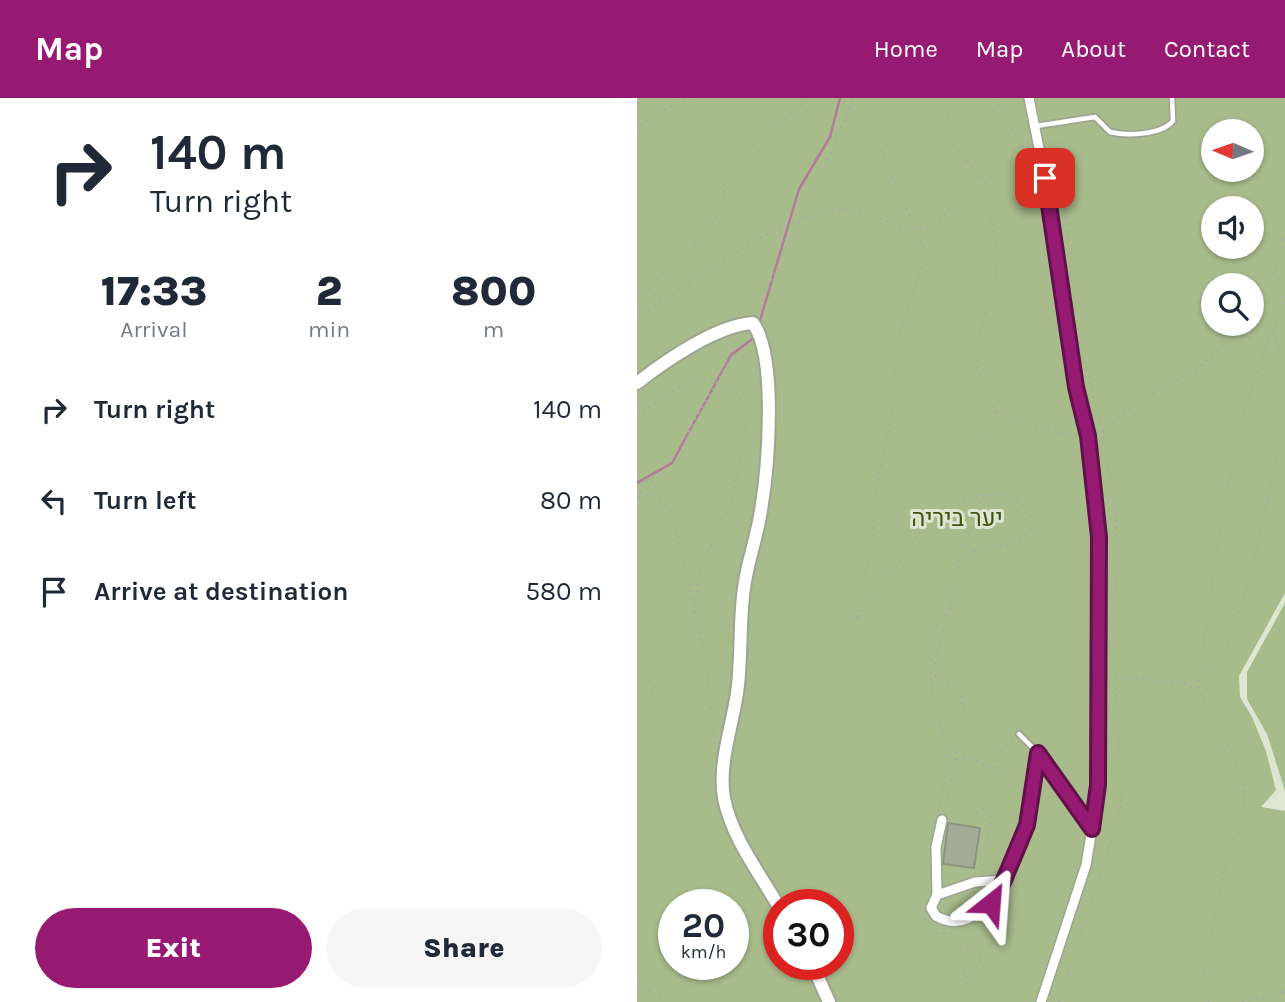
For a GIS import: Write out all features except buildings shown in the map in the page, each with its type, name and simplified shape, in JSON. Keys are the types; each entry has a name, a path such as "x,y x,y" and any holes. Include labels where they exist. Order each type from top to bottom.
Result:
{"main road":[{"path":"637,383 721,332 740,324 753,323 760,333 766,358 766,461 760,515 744,584 739,679 724,766 725,799 737,832 769,889"},
{"path":"819,980 829,1002"}],"street":[{"path":"1029,98 1045,178 1076,387 1088,436 1099,537 1098,785 1086,865 1041,1002"},
{"path":"1004,880 1027,825 1038,753"},
{"path":"942,820 936,847 937,895 932,908 936,916 953,922 976,914 991,903 1010,867"},
{"path":"937,895 975,882 1004,880"}],"lane":[{"path":"1035,126 1095,117 1109,132 1153,131 1173,121 1172,98"},
{"path":"1019,734 1038,753 1092,829"}],"path":[{"path":"637,131 646,120 661,110 694,98"},
{"path":"637,307 655,281 693,248 722,209 724,185 759,138 804,102 820,98"},
{"path":"838,98 866,117 918,229 923,246 922,266 900,332 894,369 893,408 876,489 871,552 856,605 857,620 881,578 897,565 933,516 948,505 969,497 1005,495 1019,500 1028,508 1032,521 1029,533 1003,547 976,548 965,563 933,663 934,675 960,690 964,713 942,820"},
{"path":"753,323 796,222 810,200 853,98"},
{"path":"943,98 957,149 985,182 996,246 996,274 976,347 977,368 995,411 982,444 981,509 962,549 948,609 931,636 931,687 943,736 945,767 942,799 935,821 974,815 994,803"},
{"path":"995,98 1017,133 1030,165 1056,185 1073,272 1071,301"},
{"path":"637,319 721,260 796,222 842,209 918,229 937,222 954,201 966,159"},
{"path":"1264,288 1275,270 1285,237"},
{"path":"1114,678 1184,682 1194,689 1198,687 1220,528 1238,432 1269,335 1273,331 1285,295"},
{"path":"1075,322 1103,433"},
{"path":"1209,1002 1201,985 1228,854 1243,814 1245,793 1232,752 1207,710 1203,697 1238,613 1252,568 1280,440 1280,357 1273,331"},
{"path":"995,411 1055,432 1088,436 1103,433 1138,402 1195,370 1230,336"},
{"path":"637,498 645,480 676,467 692,424 715,381 733,355 766,358"},
{"path":"637,415 689,381 715,381 739,397 747,418 733,498 701,567 692,622 650,696 637,711"},
{"path":"637,479 654,482 658,495 672,513 695,608 715,725 715,753"},
{"path":"637,498 658,495"},
{"path":"963,886 964,882 985,872 1000,774 996,756 1019,734"},
{"path":"955,759 972,758 1000,774"},
{"path":"955,933 972,1002"},
{"path":"958,946 976,950 981,957 968,985"},
{"path":"637,981 665,1002"},
{"path":"1242,1002 1285,992"}],"green space":[{"name":"יער ביריה","path":"637,98 1285,98 1285,593 1239,676 1240,697 1252,717 1266,751 1276,790 1261,807 1285,811 1285,1002 637,1002"},
{"path":"1285,603 1285,791 1267,734 1247,699 1247,672"}],"waterway":[{"path":"759,324 799,189 830,137 840,98"},
{"path":"637,483 672,463 731,355 755,337"}],"route":[{"path":"991,903 1004,880 1027,825 1034,764 1038,753 1092,829 1098,785 1097,501 1088,436 1076,387 1045,178"}]}
